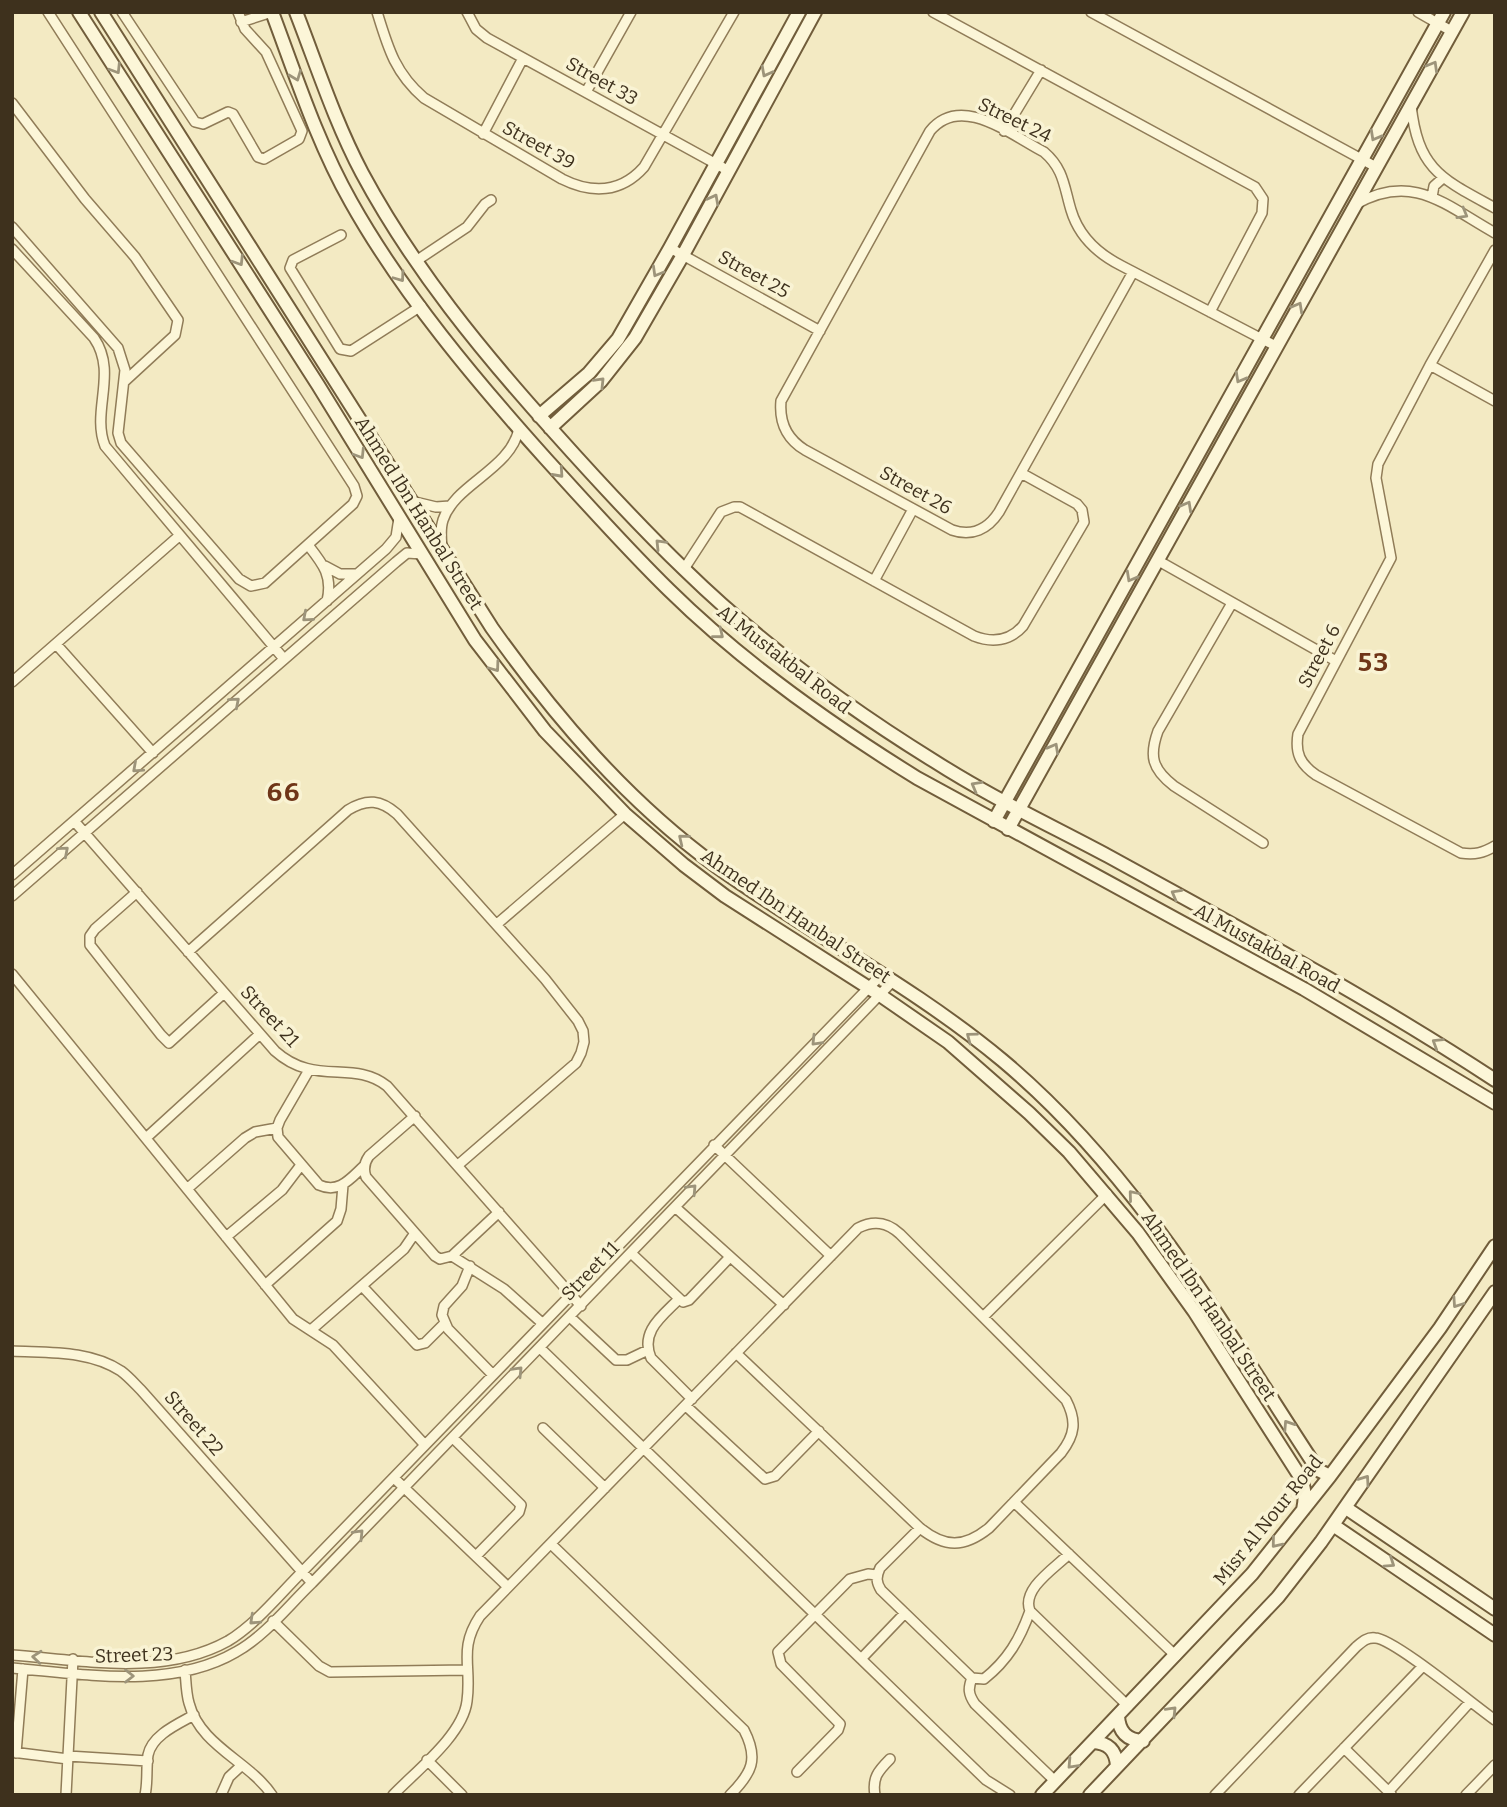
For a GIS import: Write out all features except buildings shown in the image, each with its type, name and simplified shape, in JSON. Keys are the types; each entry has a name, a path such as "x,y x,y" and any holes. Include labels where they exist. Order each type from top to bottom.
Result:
{"street":[{"path":"12,227 118,348 125,370 118,433 121,443 239,579 251,586 265,583 353,505 356,491 48,12"},
{"name":"Ahmed Ibn Hanbal Street","path":"79,12 318,385 475,640 545,731 625,814 684,865 725,896 874,991 948,1042 1001,1087 1069,1152 1107,1194 1167,1271 1299,1475 1306,1498 1303,1510"},
{"name":"Ahmed Ibn Hanbal Street","path":"101,12 442,552 529,681 570,731 662,822 712,863 765,901 948,1019 1002,1060 1052,1105 1098,1153 1141,1205 1318,1470 1330,1476"},
{"path":"122,12 195,122 203,124 228,113 233,114 258,157 264,159 299,139 302,131 267,52 239,17"},
{"path":"239,17 272,12"},
{"name":"Al Mustakbal Road","path":"272,12 311,117 337,175 381,251 449,344 519,429 669,590 765,671 873,751 1008,829 1304,989 1495,1103"},
{"name":"Al Mustakbal Road","path":"296,12 350,149 416,261 466,328 550,428 684,569 763,639 847,704 938,765 1378,1006 1495,1080"},
{"name":"Street 39","path":"377,12 394,62 410,86 432,104 483,134 571,184 593,190 615,187 634,177 643,167 734,12"},
{"name":"Street 33","path":"467,12 481,33 729,171"},
{"path":"586,92 631,12"},
{"path":"540,416 572,389 608,352 670,248 799,12"},
{"path":"550,428 601,382 625,354 683,255 814,12"},
{"path":"933,12 1248,182 1260,192 1264,206 1262,213 1210,312"},
{"path":"1091,12 1376,167"},
{"path":"1418,12 1441,18 1453,32"},
{"path":"1008,829 1463,12"},
{"path":"994,821 1441,18"},
{"path":"483,134 523,58"},
{"path":"1004,131 1041,70"},
{"path":"12,103 85,199 135,257 178,320 175,335 125,381"},
{"path":"1411,104 1420,144 1432,166 1443,178 1495,208"},
{"name":"Street 24","path":"820,331 934,127 948,117 968,114 1053,159 1065,180 1071,211 1085,239 1108,259 1276,346"},
{"path":"1432,197 1434,186 1443,178"},
{"path":"1354,205 1384,191 1417,191 1495,233"},
{"path":"416,261 461,232 491,200"},
{"path":"341,235 293,260 290,268 340,349 351,351 421,306"},
{"name":"Street 25","path":"670,248 820,331"},
{"path":"12,249 98,345 106,367 102,433 105,446 284,659"},
{"name":"Street 6","path":"1495,250 1430,365 1376,470 1391,558 1298,734 1296,746 1299,758 1306,768 1461,853 1473,855 1495,846"},
{"name":"Street 26","path":"820,331 781,401 781,414 791,439 805,450 952,530 976,532 990,524 995,517 1133,272"},
{"path":"449,344 466,328"},
{"path":"1430,365 1495,401"},
{"path":"318,385 331,377"},
{"path":"442,552 442,524 450,506 511,450 519,429"},
{"path":"511,450 533,445"},
{"path":"684,569 721,512 734,507 749,512 980,638 1000,640 1018,632 1029,617 1085,518 1077,504 1021,473"},
{"path":"409,501 436,507 450,506"},
{"path":"601,520 619,503"},
{"path":"874,581 913,509"},
{"path":"12,875 386,550 396,537 399,516"},
{"path":"1157,530 1170,537"},
{"path":"14,677 179,536"},
{"path":"307,545 325,566 340,574 357,574"},
{"path":"386,550 396,562"},
{"path":"12,896 396,562 407,553 422,554"},
{"path":"1157,561 1336,661"},
{"path":"325,566 329,580 327,601"},
{"path":"1232,603 1158,731 1153,746 1154,762 1161,776 1174,786 1263,843"},
{"path":"475,640 492,628"},
{"path":"56,643 153,753"},
{"path":"188,952 348,810 359,803 372,801 386,804 545,979 579,1021 583,1031 584,1042 576,1063 458,1165"},
{"path":"497,925 625,814"},
{"name":"Street 21","path":"75,822 285,1060 309,1070 369,1075 387,1086 581,1306"},
{"path":"136,892 95,929 90,936 90,945 161,1035 169,1043 224,993"},
{"path":"12,974 293,1319 343,1354 425,1445"},
{"name":"Street 11","path":"312,1583 856,1019 886,978"},
{"name":"Street 11","path":"302,1572 846,1010 874,991"},
{"path":"846,1010 853,1013 856,1019"},
{"path":"146,1138 260,1034"},
{"path":"309,1070 277,1128 278,1137 319,1185 335,1188 343,1185 364,1166 369,1156 415,1116"},
{"path":"187,1189 245,1138 255,1132 277,1128"},
{"path":"714,1145 831,1256"},
{"path":"226,1237 282,1189 301,1164"},
{"path":"364,1166 366,1177 435,1256 447,1259 452,1256 499,1212"},
{"path":"265,1285 337,1221 343,1185"},
{"path":"983,1317 1107,1194"},
{"path":"675,1206 784,1305"},
{"path":"393,1795 449,1738 463,1715 467,1702 467,1641 480,1616 644,1449 736,1353 858,1228 876,1222 893,1228 1066,1401 1073,1413 1074,1428 1070,1442 983,1533 963,1543 947,1543 932,1538 920,1528 736,1353"},
{"path":"311,1330 404,1249 415,1233"},
{"name":"Misr Al Nour Road","path":"1042,1795 1252,1573 1330,1476 1440,1328 1495,1246"},
{"path":"631,1253 678,1300 684,1302 730,1257"},
{"path":"452,1256 504,1289 542,1323"},
{"path":"470,1266 462,1286 444,1306 442,1315 444,1324 493,1375"},
{"path":"362,1286 416,1345 425,1343 444,1324"},
{"path":"1090,1795 1260,1618 1346,1508 1495,1292"},
{"path":"678,1300 649,1333 648,1350 651,1358 689,1402 765,1479 775,1476 819,1432"},
{"path":"570,1317 616,1360 627,1360 648,1350"},
{"path":"540,1348 986,1780 1010,1795"},
{"name":"Street 22","path":"12,1351 69,1354 96,1359 121,1371 141,1390 312,1583"},
{"path":"543,1429 605,1488"},
{"path":"453,1438 521,1505 519,1512 476,1556"},
{"path":"394,1478 508,1587"},
{"path":"1014,1502 1176,1656"},
{"path":"1346,1508 1495,1609"},
{"path":"1333,1525 1495,1635"},
{"path":"920,1528 880,1568 877,1583 881,1590 972,1678 984,1679 1011,1653 1031,1611"},
{"path":"551,1544 744,1730 751,1744 753,1759 748,1774 730,1795"},
{"path":"1069,1554 1031,1591 1028,1605 1128,1706"},
{"name":"Street 23","path":"12,1654 74,1660 146,1662 167,1660 215,1647 252,1623 302,1572"},
{"path":"797,1772 840,1728 838,1721 781,1664 778,1658 781,1647 850,1579 867,1574 877,1575"},
{"name":"Street 23","path":"12,1668 143,1676 185,1670 235,1653 249,1644 312,1583"},
{"path":"861,1659 905,1613"},
{"path":"272,1621 319,1666 330,1672 467,1670"},
{"path":"1215,1795 1363,1640 1373,1637 1383,1639 1423,1666 1495,1720"},
{"path":"66,1795 74,1660"},
{"path":"1299,1795 1423,1666"},
{"path":"23,1669 14,1753 148,1761"},
{"path":"185,1670 189,1704 194,1715 215,1744 262,1782 271,1794"},
{"path":"972,1678 968,1686 969,1696 975,1704 1055,1781"},
{"path":"1345,1748 1391,1793 1470,1702"},
{"path":"145,1795 150,1749 158,1738 194,1715"},
{"path":"1118,1716 1124,1735 1143,1741"},
{"path":"1093,1742 1111,1748 1116,1756 1117,1766"},
{"path":"876,1795 873,1784 876,1773 890,1759"},
{"path":"427,1760 462,1795"},
{"path":"221,1795 229,1776 242,1765"},
{"path":"1466,1795 1495,1765"},
{"path":"986,1780 994,1795"}],"district":[{"name":"53","path":"1374,662"},
{"name":"66","path":"284,792"}]}
